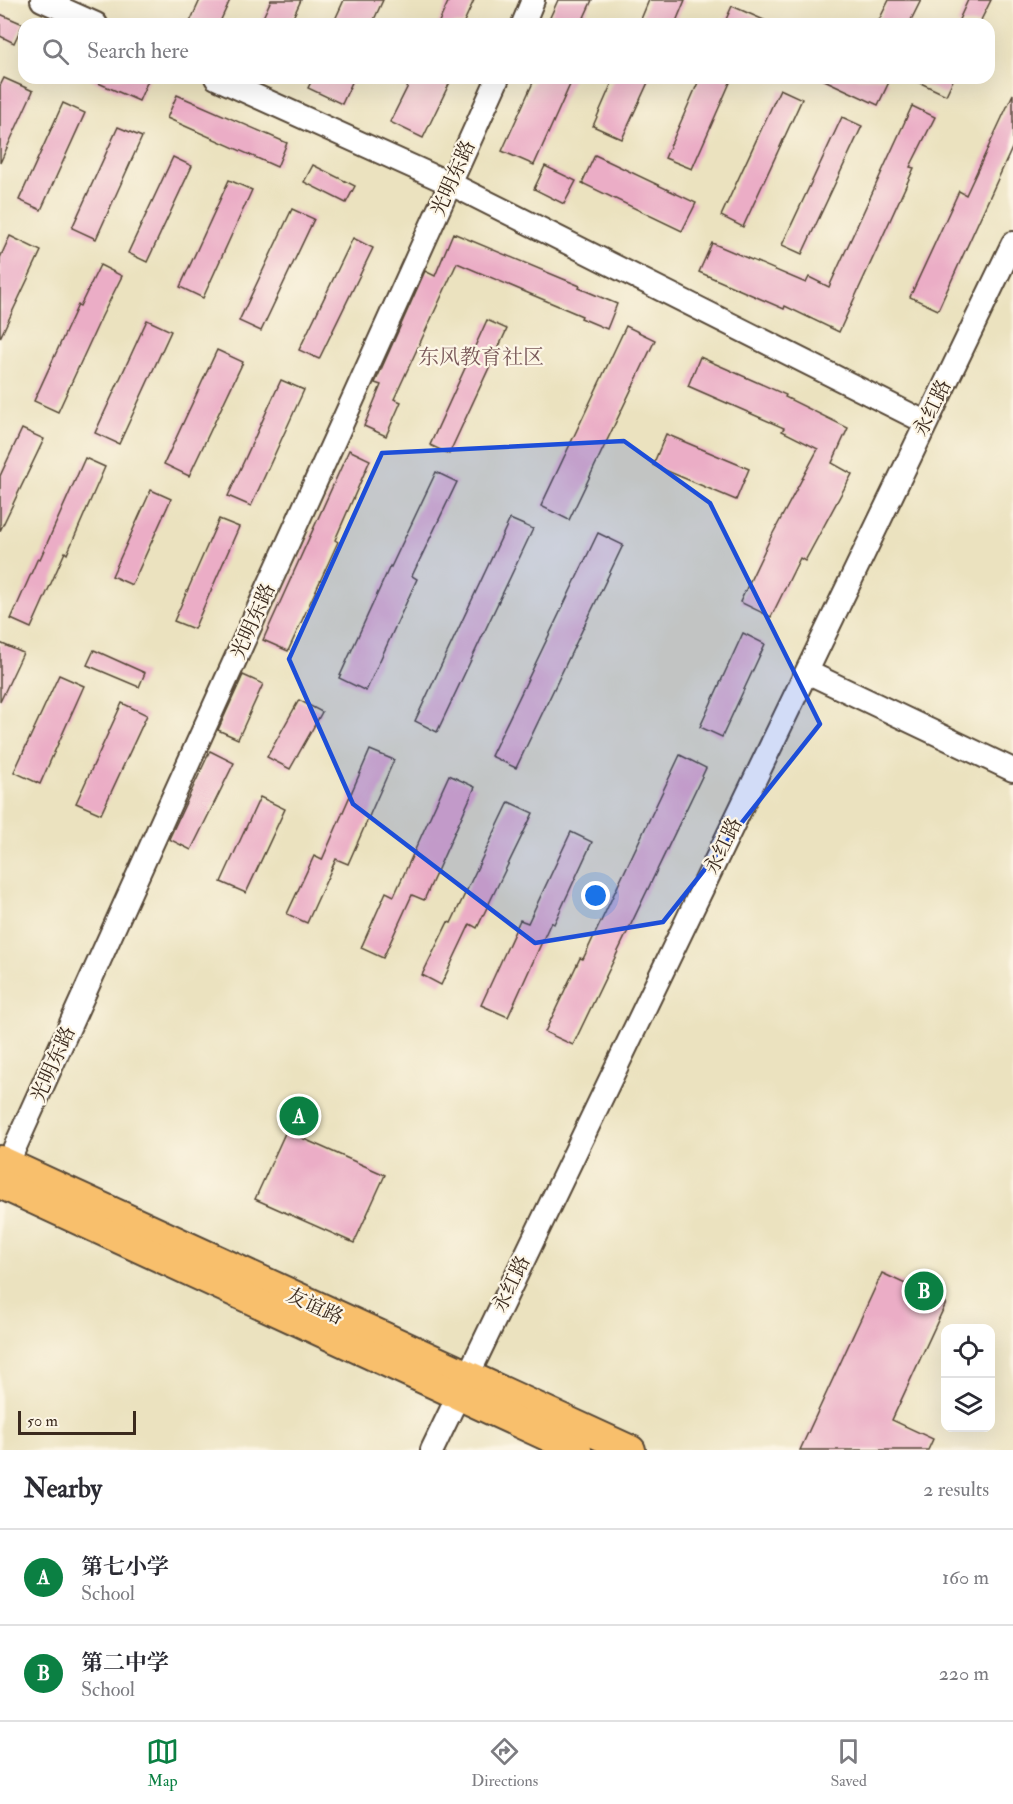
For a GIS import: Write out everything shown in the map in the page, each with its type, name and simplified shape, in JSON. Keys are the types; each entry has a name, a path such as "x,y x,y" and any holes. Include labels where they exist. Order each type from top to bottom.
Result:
{"main road":[{"name":"友谊路","path":"2,1172 463,1386 631,1450"},
{"name":"友谊路","path":"463,1386 577,1450"}],"street":[{"path":"42,0 82,18"},
{"path":"526,18 533,0"},
{"path":"229,84 451,184 925,422"},
{"name":"光明东路","path":"2,1172 495,84"},
{"name":"永红路","path":"432,1450 1013,243"},
{"path":"807,672 1013,770"}],"highlighted area":[{"path":"624,441 710,503 820,724 663,922 535,943 353,804 289,659 382,453"}],"building":[{"path":"200,0 230,0 222,18 192,18"},
{"path":"271,0 301,0 293,18 263,18"},
{"path":"344,0 383,0 375,18 336,18"},
{"path":"449,0 474,0 466,18 441,18"},
{"path":"558,0 592,0 584,18 550,18"},
{"path":"649,0 685,0 678,18 642,18"},
{"path":"889,0 921,0 912,18 880,18"},
{"path":"968,0 991,0 982,18 960,18"},
{"path":"732,6 759,18 727,18"},
{"path":"0,14 18,22 18,35 14,43 0,36"},
{"path":"4,78 33,91 0,163 0,86"},
{"path":"101,84 146,84 139,101"},
{"path":"310,84 351,84 342,104 308,88"},
{"path":"409,84 449,84 423,138 390,122"},
{"path":"532,84 570,84 534,165 502,151"},
{"path":"611,84 647,84 622,139 593,126"},
{"path":"697,84 729,84 692,169 665,158"},
{"path":"833,84 888,84 878,105"},
{"path":"923,84 951,84 946,95"},
{"path":"780,89 802,99 743,227 721,216"},
{"path":"1013,94 1013,146 938,310 910,297 959,191 966,195"},
{"path":"177,95 287,143 277,167 167,118"},
{"path":"63,103 85,113 41,210 19,200"},
{"path":"912,106 935,117 910,167 914,168 839,332 785,306 784,309 699,272 712,243 806,283 809,277 829,287"},
{"path":"842,117 862,126 802,254 782,245"},
{"path":"118,127 142,137 96,239 72,228"},
{"path":"595,155 696,203 682,231 582,183"},
{"path":"173,157 192,166 147,262 128,253"},
{"path":"313,165 355,186 346,203 304,182"},
{"path":"545,166 576,181 564,204 534,189"},
{"path":"229,180 252,190 203,298 180,287"},
{"path":"292,209 314,219 261,331 239,321"},
{"path":"453,233 580,286 579,288 617,304 607,329 581,318 582,316 457,263 394,399 401,402 386,436 364,426 381,385 375,383 425,271 435,276"},
{"path":"10,236 41,251 0,338 0,258"},
{"path":"353,238 373,248 319,359 299,350"},
{"path":"100,265 122,276 58,412 34,401 78,305 80,306"},
{"path":"147,320 171,331 119,444 95,433"},
{"path":"487,320 507,329 449,454 430,445"},
{"path":"626,326 655,340 569,520 541,506"},
{"path":"217,350 243,362 189,476 164,464"},
{"path":"700,357 786,395 785,397 848,428 832,463 852,474 805,561 800,558 771,617 740,602 771,537 818,449 782,431 784,428 688,386"},
{"path":"281,380 304,390 251,506 228,496"},
{"path":"22,429 44,439 0,531 0,476"},
{"path":"666,434 749,469 736,500 653,465"},
{"path":"349,450 370,460 335,540 338,542 288,651 263,640"},
{"path":"85,458 105,467 67,554 65,552 31,628 11,619"},
{"path":"436,472 457,482 412,576 417,579 366,691 339,678"},
{"path":"151,490 171,499 132,585 112,576"},
{"path":"219,519 239,527 194,629 174,621"},
{"path":"510,519 533,529 437,732 415,721"},
{"path":"598,533 623,545 516,768 491,756"},
{"path":"743,633 765,644 722,737 700,727"},
{"path":"0,643 23,653 0,702"},
{"path":"94,650 145,673 139,687 87,665"},
{"path":"59,675 84,686 40,784 14,772"},
{"path":"243,675 263,684 238,739 218,730"},
{"path":"299,700 322,712 290,769 267,757"},
{"path":"122,703 147,715 101,814 76,803"},
{"path":"370,750 394,760 348,864 336,859 307,923 287,914 314,856 322,860"},
{"path":"210,751 234,763 191,850 169,839"},
{"path":"680,755 706,768 573,1045 545,1032 580,958 583,959"},
{"path":"449,775 475,787 424,900 412,895 383,958 361,948 386,892 394,896"},
{"path":"260,797 285,809 246,893 221,882"},
{"path":"509,802 533,813 477,928 470,924 441,985 422,975 448,922 451,923"},
{"path":"571,832 592,842 554,924 551,922 508,1017 481,1005 520,920 528,923"},
{"path":"286,1131 385,1175 354,1243 255,1199"},
{"path":"882,1273 946,1303 892,1420 933,1439 928,1450 800,1450"}],"place":[{"name":"第七小学","path":"299,1116"},
{"name":"第二中学","path":"924,1291"}],"district":[{"name":"东风教育社区","path":"481,357"}]}
